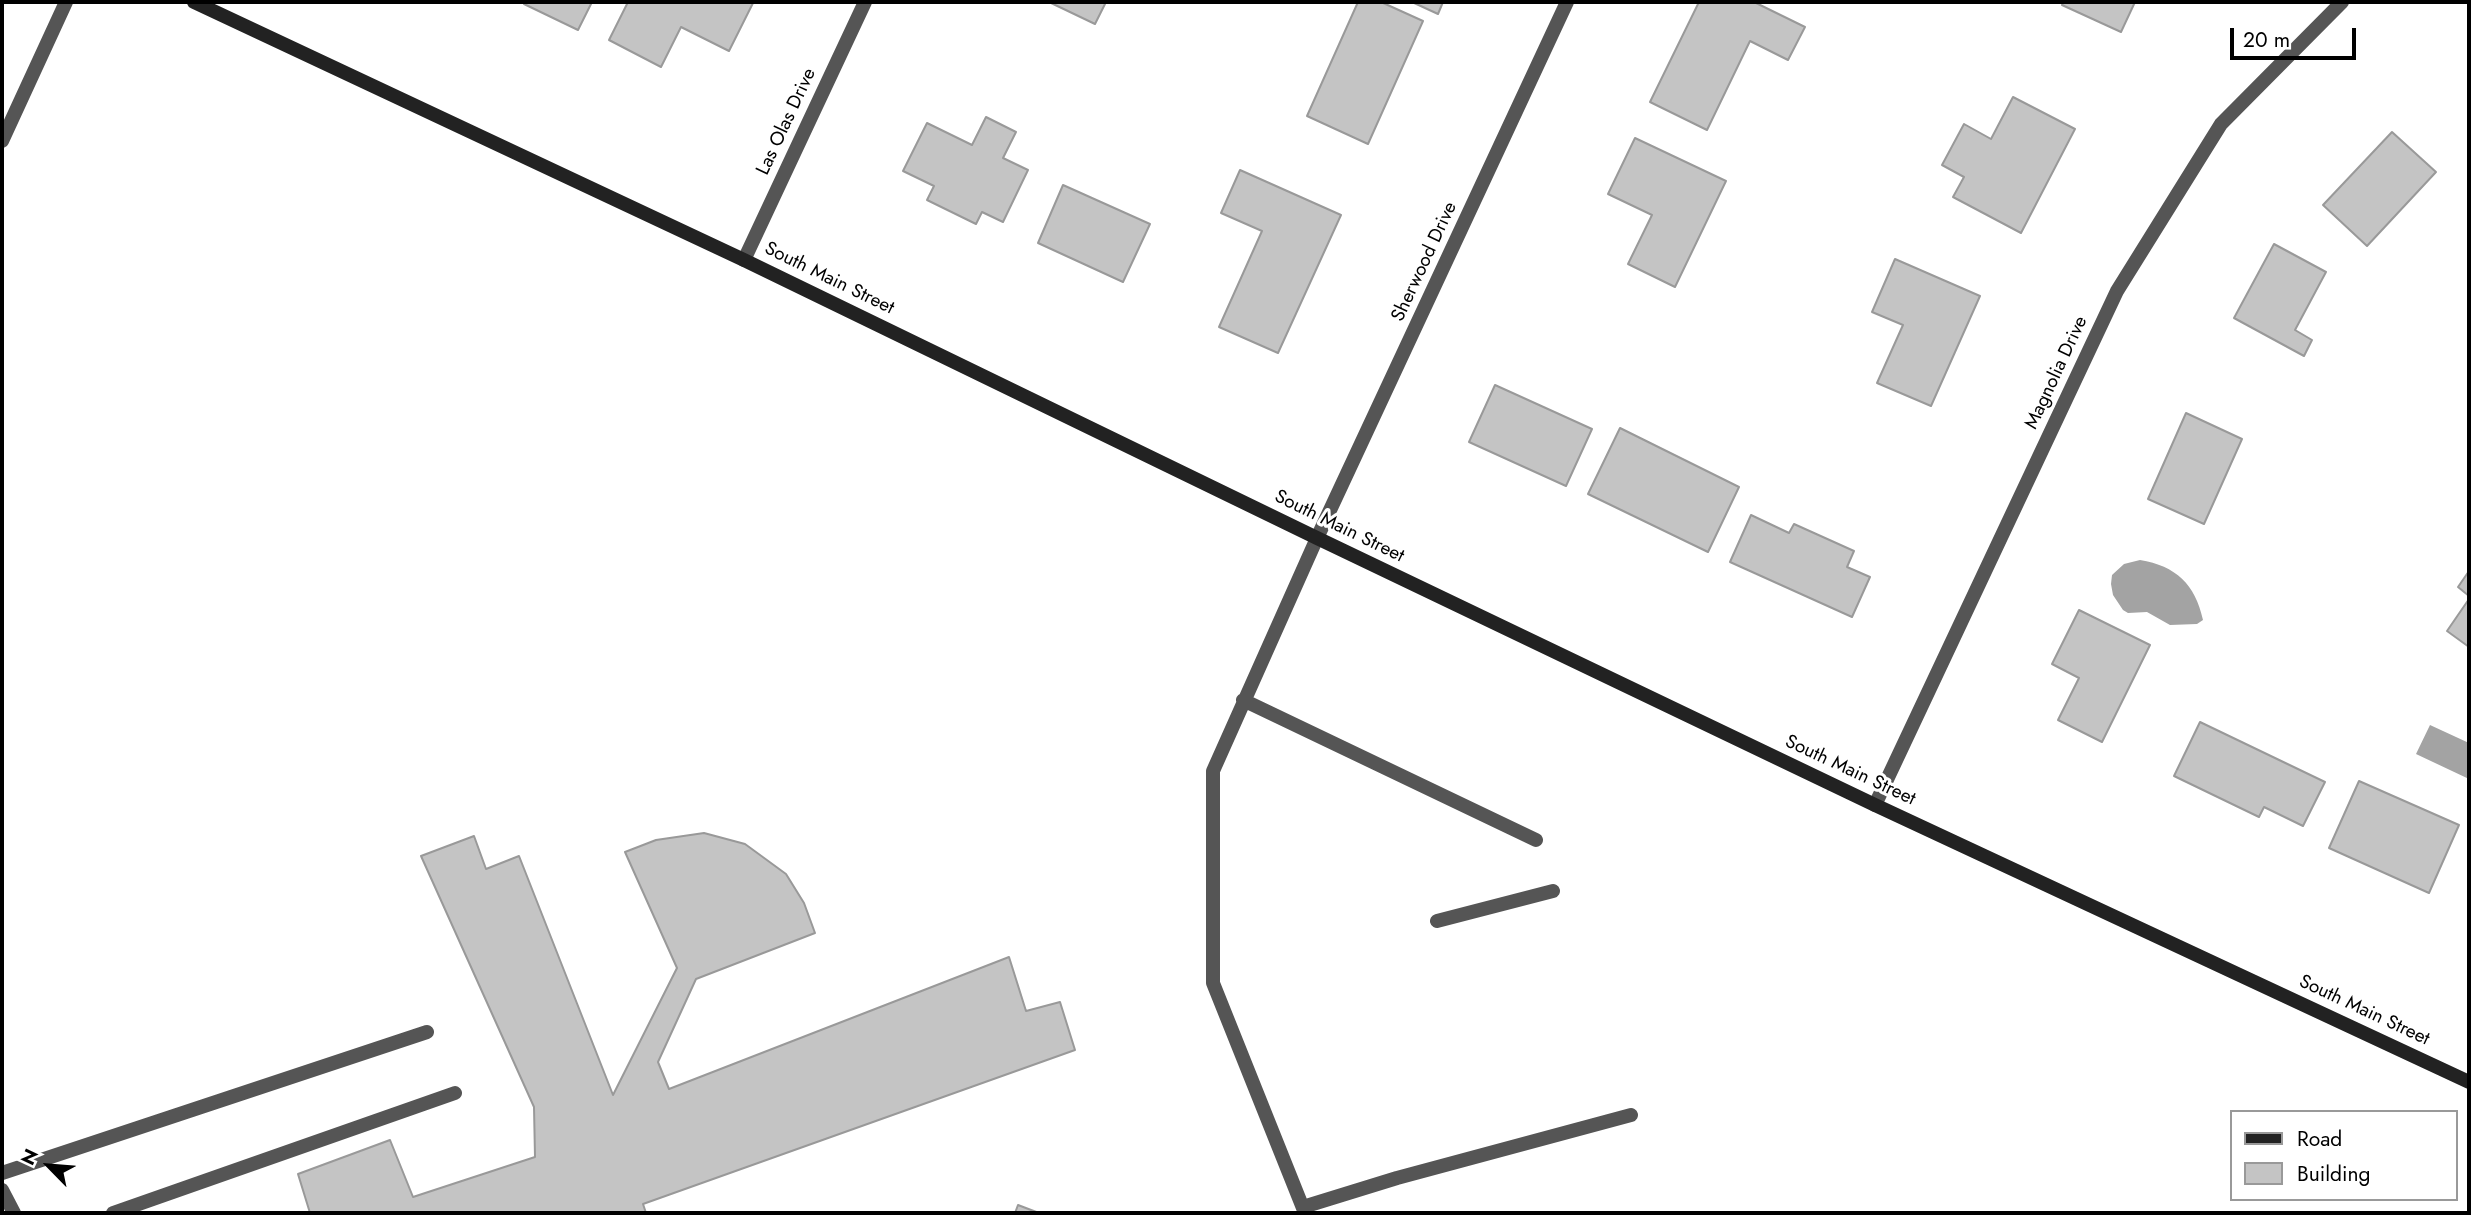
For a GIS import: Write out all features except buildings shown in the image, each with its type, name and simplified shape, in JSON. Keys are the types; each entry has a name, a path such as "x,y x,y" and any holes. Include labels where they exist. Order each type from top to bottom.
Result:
{"street":[{"path":"2,141 66,2"},
{"name":"South Main Street","path":"194,2 744,260 1875,805 2469,1081"},
{"name":"Las Olas Drive","path":"744,260 865,2"},
{"name":"Sherwood Drive","path":"1304,1210 1213,983 1213,771 1317,538 1567,2"},
{"name":"Magnolia Drive","path":"1875,805 2118,291 2221,124 2342,2"},
{"path":"1243,700 1536,840"},
{"path":"1437,921 1553,891"},
{"path":"2,1173 427,1032"},
{"path":"113,1213 455,1093"},
{"path":"1304,1210 1397,1178 1631,1115"},
{"path":"2,1190 14,1213"}],"shaded area":[{"path":"2140,560 2164,567 2182,579 2195,596 2203,620 2197,624 2170,625 2147,612 2128,613 2123,610 2113,595 2112,575 2124,564"},
{"path":"2430,725 2469,743 2469,779 2416,754"}]}
